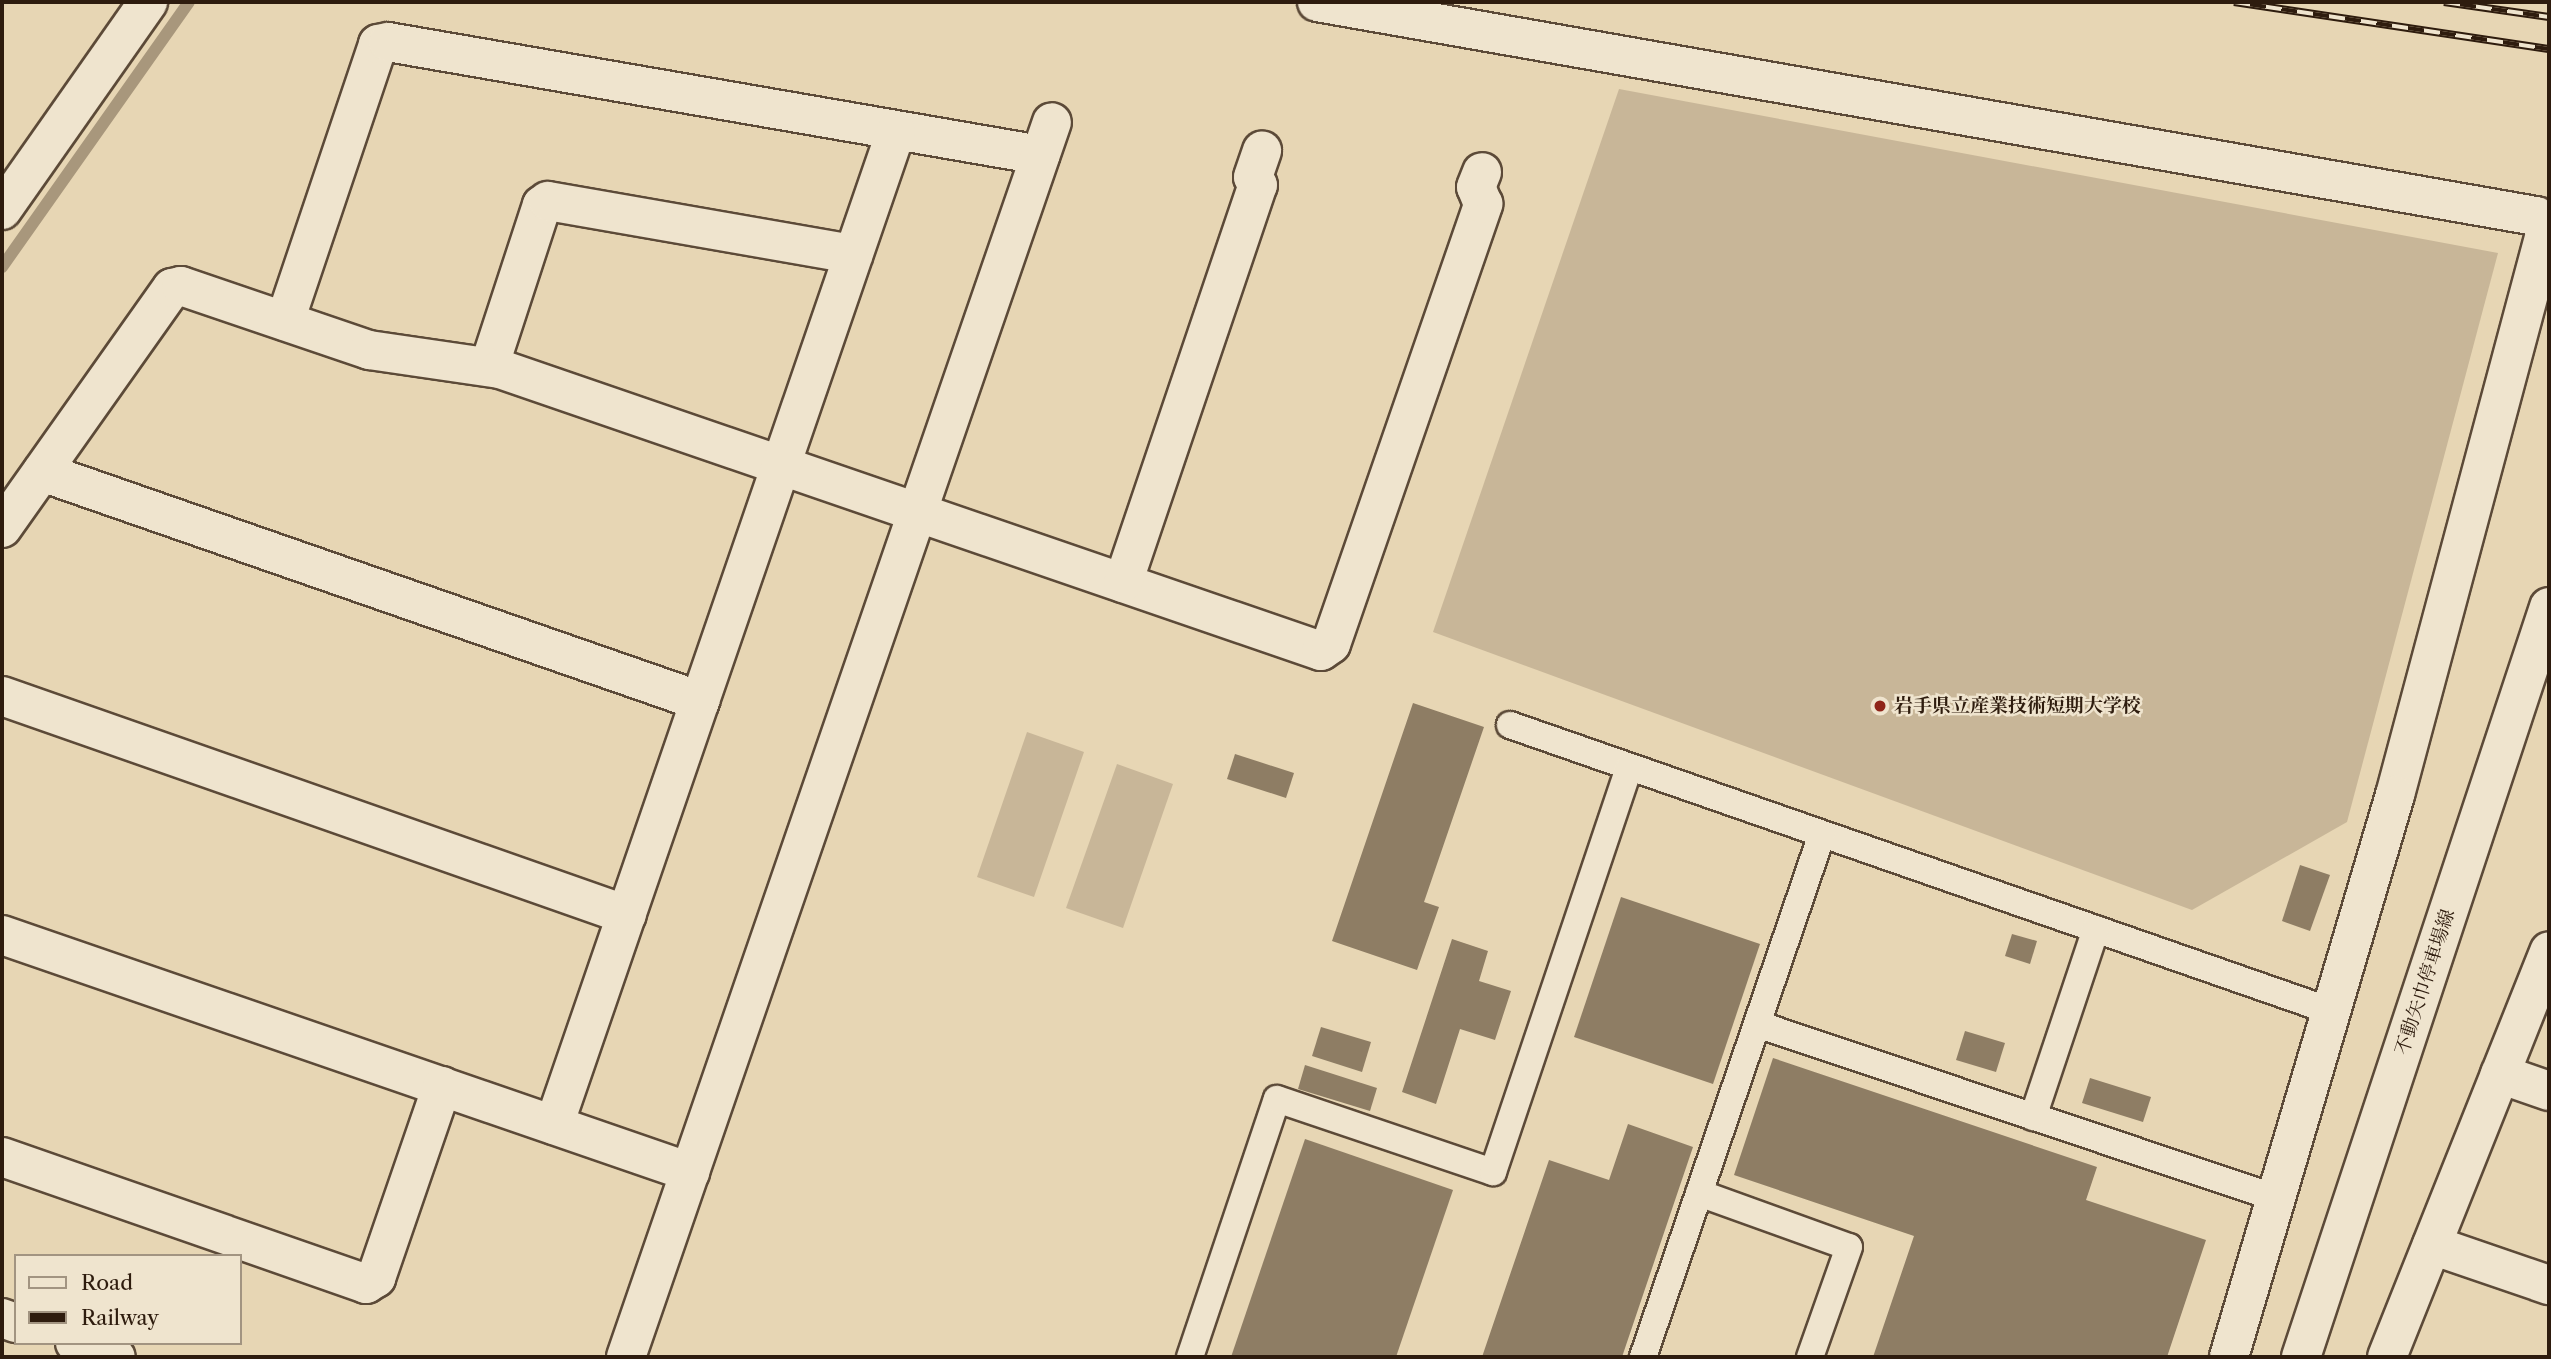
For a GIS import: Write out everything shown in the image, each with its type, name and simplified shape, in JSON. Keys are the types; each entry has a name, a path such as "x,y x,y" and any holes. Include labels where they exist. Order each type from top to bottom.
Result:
{"street":[{"path":"2,210 148,2"},
{"path":"1317,2 2536,216 2547,231 2395,795 2229,1357"},
{"path":"285,321 378,44 388,42 896,131 1046,139 626,1357"},
{"path":"554,1125 896,131"},
{"path":"1122,583 1258,185 1253,177 1262,151"},
{"path":"2,528 172,288 181,286 369,350 489,367 1321,651 1331,644 1483,204 1476,187 1482,172"},
{"path":"489,367 542,205 548,201 853,254"},
{"path":"41,472 700,701"},
{"name":"不動矢巾停車場線","path":"2301,1357 2549,607"},
{"path":"2,696 626,915"},
{"path":"2,935 690,1172"},
{"path":"2387,1357 2549,951"},
{"path":"2500,1074 2549,1091"},
{"path":"2,1157 366,1284 376,1278 442,1086"},
{"path":"2431,1245 2549,1285"},
{"path":"81,1345 116,1357"}],"lane":[{"path":"1510,725 2331,1011"},
{"path":"1190,1357 1277,1099 1493,1172 1629,767"},
{"path":"1643,1357 1822,834"},
{"path":"2033,1116 2096,929"},
{"path":"1757,1024 2276,1198"},
{"path":"1699,1193 1849,1247 1810,1357"}],"shaded area":[{"path":"1619,89 2498,253 2347,822 2192,910 1433,632"},
{"path":"1027,732 1084,752 1034,897 977,877"},
{"path":"1117,764 1173,784 1123,928 1066,908"}],"building":[{"path":"1413,703 1484,727 1424,902 1439,907 1417,970 1332,941"},
{"path":"1235,754 1294,773 1286,798 1227,779"},
{"path":"2300,865 2330,875 2310,931 2282,921"},
{"path":"1621,897 1760,944 1713,1084 1574,1037"},
{"path":"2012,934 2037,941 2030,964 2005,956"},
{"path":"1452,939 1488,951 1479,981 1511,991 1495,1040 1460,1029 1436,1104 1402,1092"},
{"path":"1321,1027 1371,1042 1362,1072 1312,1056"},
{"path":"1965,1031 2005,1043 1996,1072 1956,1060"},
{"path":"1773,1058 2097,1167 2086,1200 2206,1240 2167,1357 1873,1357 1914,1236 1734,1175"},
{"path":"1305,1065 1377,1088 1370,1111 1298,1089"},
{"path":"2090,1078 2151,1097 2143,1122 2082,1103"},
{"path":"1628,1124 1693,1147 1622,1357 1482,1357 1549,1160 1609,1180"},
{"path":"1305,1139 1453,1190 1396,1357 1231,1357"}],"waterway":[{"path":"2,267 189,2"}],"railway":[{"path":"2234,2 2549,49"},
{"path":"2444,2 2549,17"}],"place":[{"name":"岩手県立産業技術短期大学校","path":"1880,706"}]}
